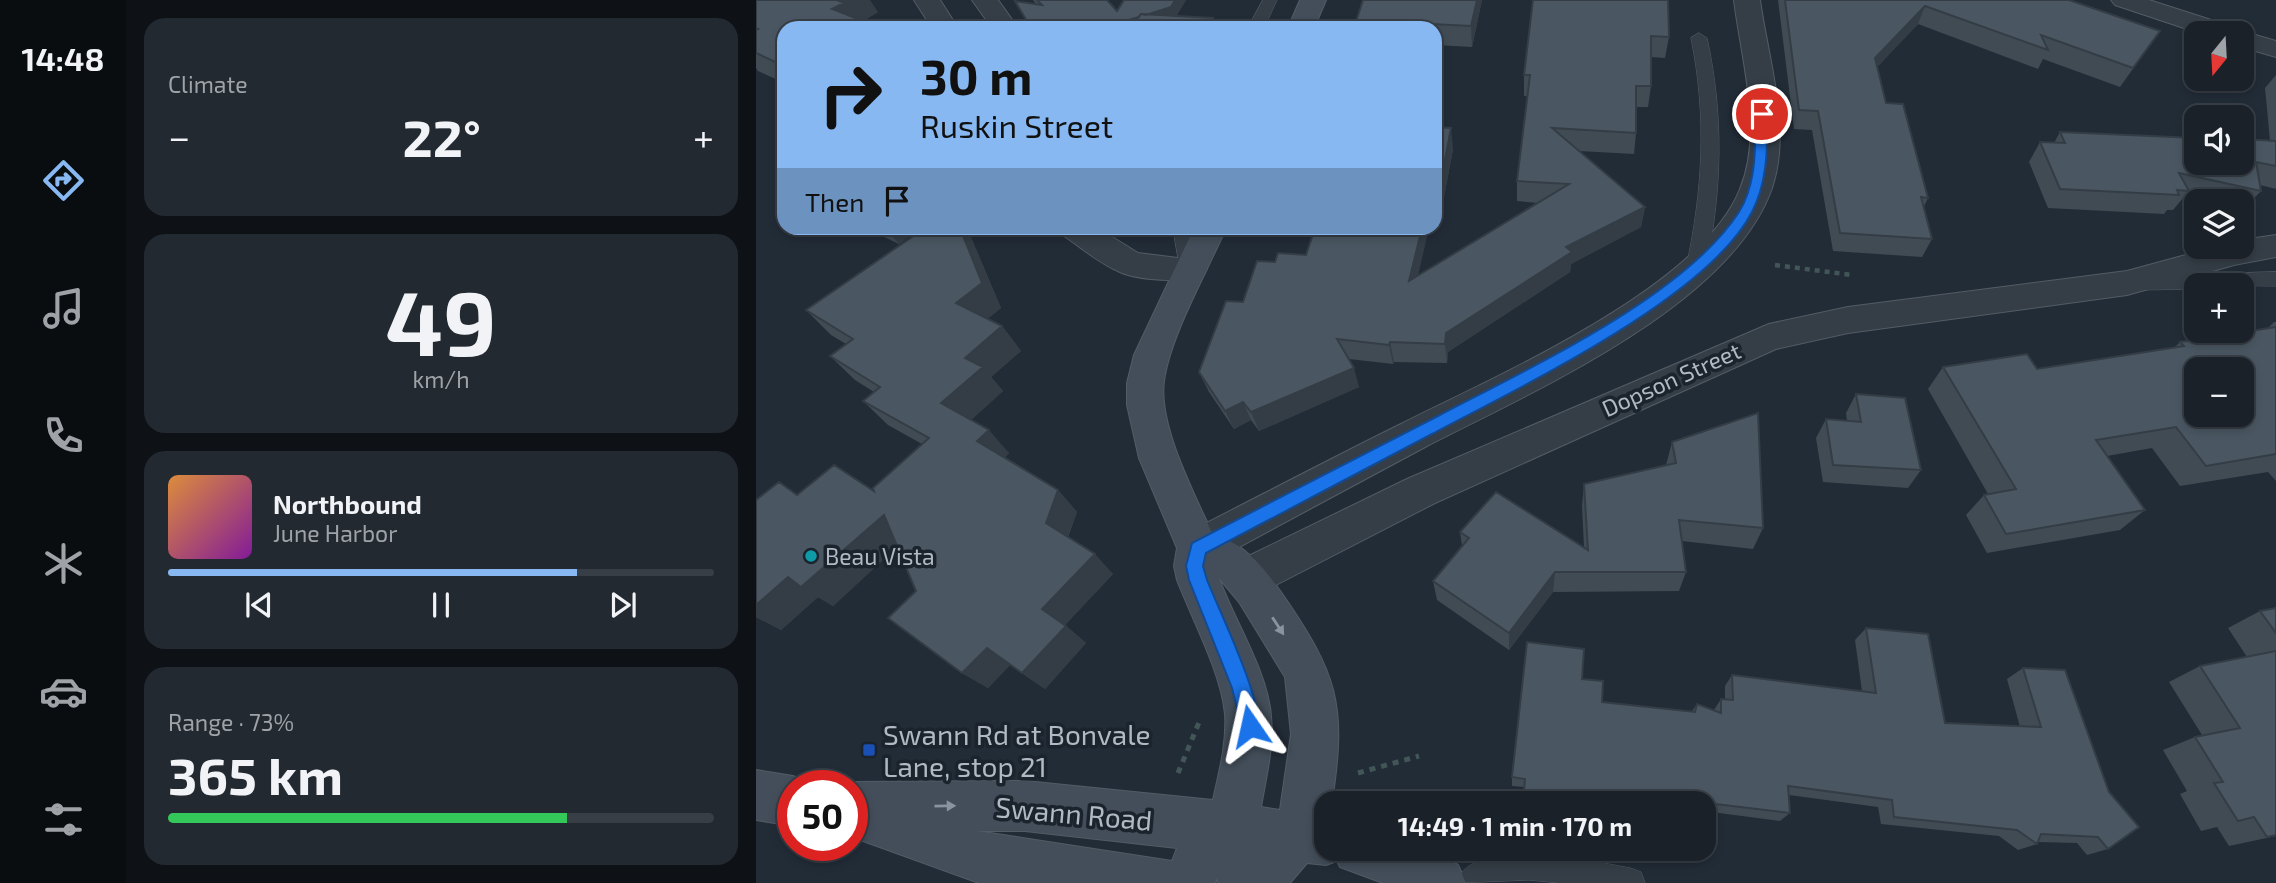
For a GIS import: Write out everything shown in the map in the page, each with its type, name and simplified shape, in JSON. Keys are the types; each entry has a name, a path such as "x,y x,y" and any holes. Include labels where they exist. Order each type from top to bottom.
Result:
{"main road":[{"path":"1304,21 1313,0"},
{"path":"1189,883 1222,826 1247,752 1248,713 1237,675 1198,580 1195,566 1198,548 1163,470 1146,405 1149,366 1207,235"},
{"path":"1198,548 1223,554 1247,578 1303,664 1311,689 1314,718 1310,770 1311,838 1254,883"},
{"path":"756,795 777,798"},
{"name":"Swann Road","path":"868,810 1025,806 1311,838"},
{"name":"Swann Road","path":"868,816 982,858 1163,883"},
{"path":"1222,826 1244,883"},
{"path":"1393,861 1440,883"}],"street":[{"path":"927,0 940,21"},
{"path":"985,0 999,21"},
{"path":"1198,548 1538,371 1628,317 1696,268 1742,219 1760,170 1763,128 1747,0"},
{"path":"2124,0 2188,21"},
{"path":"2254,43 2276,49"},
{"path":"1092,235 1110,242 1139,266 1190,269"},
{"name":"Dopson Street","path":"1247,578 1421,491 1769,337 1848,320 2127,283 2234,253 2276,246"}],"lane":[{"path":"1260,21 1270,0"},
{"path":"1696,268 1708,200 1712,130 1710,93 1699,38"},
{"path":"1183,235 1190,269"},
{"name":"Dopson Street","path":"2127,283 2276,279"},
{"path":"1470,883 1493,869 1521,864 1549,866 1630,883"}],"path":[{"path":"1775,265 1852,275"},
{"path":"1178,774 1200,722 1200,709"},
{"path":"1356,774 1419,756"}],"building":[{"path":"756,0 837,0 844,3 832,9 863,21 777,21 777,63 756,53"},
{"path":"1037,0 1107,0 1117,11 1124,0 1175,0 1171,7 1125,21 1027,21 1015,1 1042,5"},
{"path":"1363,0 1477,0 1471,26 1442,25 1442,21 1356,21"},
{"path":"1533,0 1668,0 1669,37 1651,36 1651,86 1636,86 1636,133 1552,128 1645,207 1566,247 1572,252 1446,333 1445,344 1390,342 1389,345 1337,339 1354,368 1251,412 1243,402 1225,411 1199,372 1226,301 1243,302 1257,261 1275,262 1278,253 1306,255 1313,235 1420,235 1409,281 1569,184 1517,181 1530,75 1524,75"},
{"path":"1785,0 2069,0 2160,31 2133,68 2041,35 2048,50 1925,6 1875,58 1886,103 1903,104 1928,198 1921,197 1932,239 1840,233 1818,111 1799,110"},
{"path":"1141,14 1213,18 1212,21 1135,21"},
{"path":"1442,127 1451,128 1442,176"},
{"path":"2060,132 2184,137 2184,174 2179,173 2188,189 2177,190 2179,195 2060,189 2040,142 2065,143"},
{"path":"2254,140 2276,141 2276,166 2256,162 2261,191 2188,175 2254,175"},
{"path":"915,235 963,235 982,283 956,303 1002,326 965,358 983,367 941,403 989,430 977,441 1058,490 1046,523 1095,554 1042,609 1066,626 1022,673 987,648 962,673 888,618 916,591 884,515 801,587 788,577 756,605 756,500 779,482 797,495 834,465 874,491 873,488 929,438 863,401 880,387 830,356 853,339 806,310"},
{"path":"2276,327 2276,454 2206,466 2176,427 2096,440 2145,510 2006,534 1984,495 2016,489 1943,367 2027,354 2037,369 2184,346 2180,342 2254,343 2254,330"},
{"path":"1856,394 1905,398 1921,470 1833,465 1826,419 1861,422"},
{"path":"1758,413 1763,528 1679,520 1686,572 1555,572 1509,633 1433,581 1469,538 1460,532 1496,492 1588,550 1584,484 1676,463 1672,442"},
{"path":"2276,608 2276,633 2260,611"},
{"path":"1866,628 1928,634 1945,723 2041,727 2023,668 2065,670 2109,792 2139,827 2108,849 2098,837 2041,834 2037,844 2017,830 1894,817 1892,800 1788,786 1790,813 1716,804 1716,791 1524,791 1525,779 1512,777 1527,642 1584,649 1582,679 1603,681 1602,702 1695,712 1697,704 1721,713 1721,699 1733,700 1732,675 1876,693"},
{"path":"2276,651 2276,835 2267,837 2254,817 2238,821 2214,783 2223,782 2195,737 2240,728 2200,666"}],"place":[{"name":"Beau Vista","path":"811,556"},
{"name":"Swann Rd at Bonvale Lane, stop 21","path":"869,750"}],"route":[{"path":"1250,726 1242,688 1198,580 1195,566 1198,548 1538,371 1622,321 1679,282 1714,251 1746,212 1756,189 1760,170 1762,114"}]}
